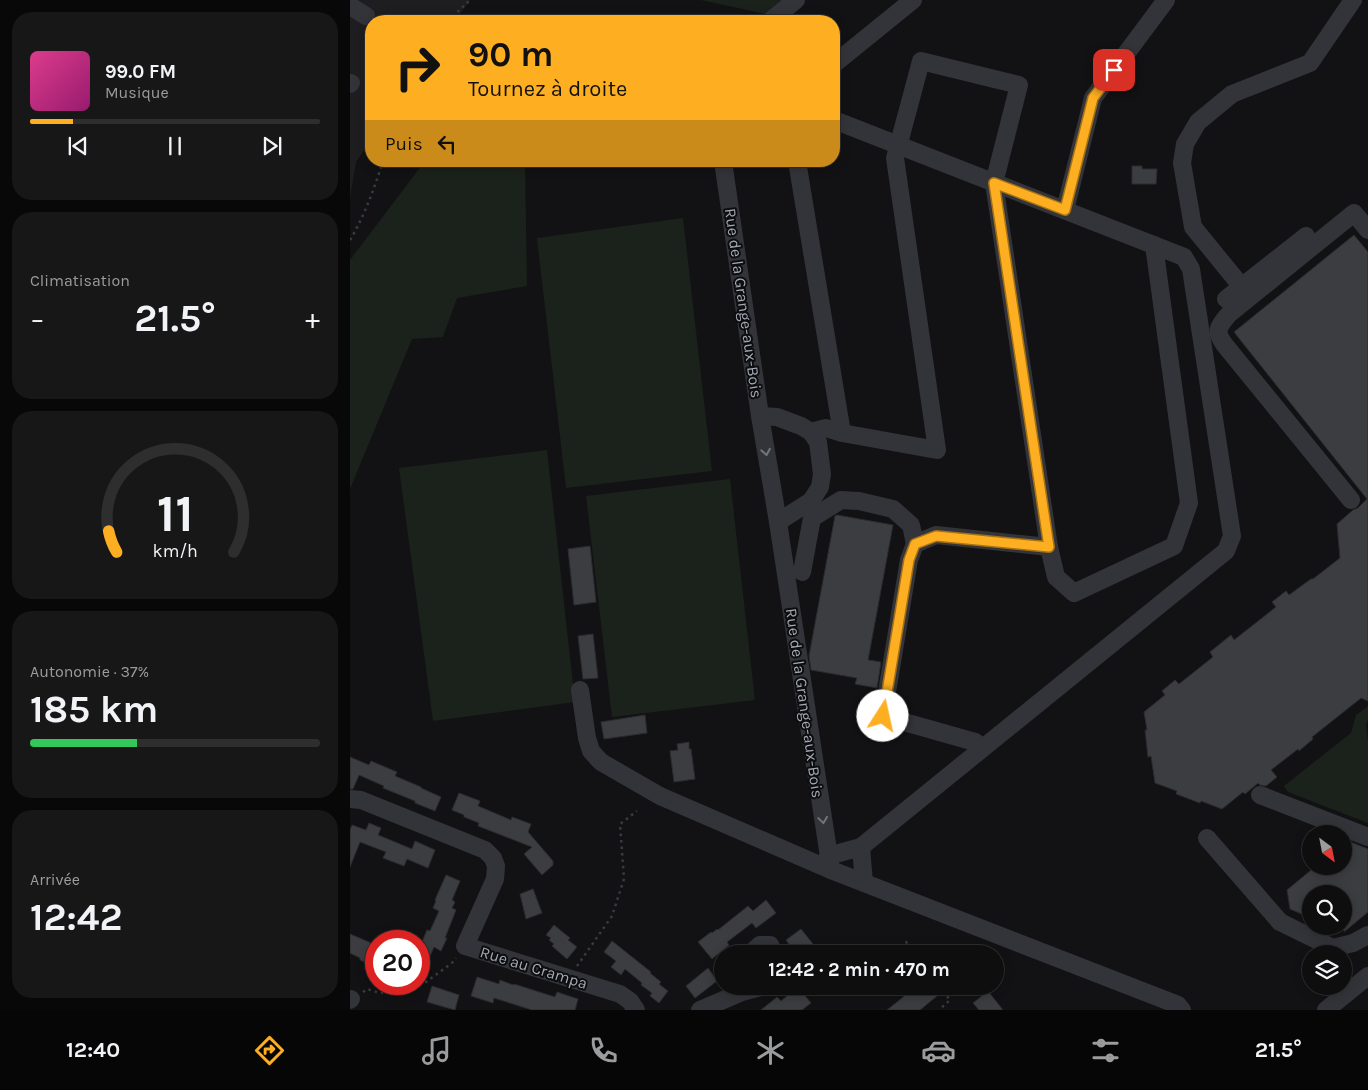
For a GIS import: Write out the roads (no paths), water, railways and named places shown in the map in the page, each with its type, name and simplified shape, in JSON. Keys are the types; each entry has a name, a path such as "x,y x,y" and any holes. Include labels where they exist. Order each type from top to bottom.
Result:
{"street":[{"path":"777,15 796,0"},
{"path":"840,59 913,0"},
{"path":"1065,210 1093,98 1166,0"},
{"path":"1242,287 1193,227 1182,163 1185,144 1198,122 1232,94 1310,63 1353,0"},
{"path":"350,6 365,15"},
{"path":"811,432 826,428 842,433 937,450 895,158 921,61 1019,85 994,183 1049,547 1056,577 1074,593 1174,546 1189,503 1154,245"},
{"path":"830,863 861,846 1226,551 1232,536 1210,337 1191,269 1184,257 840,122"},
{"name":"Rue de la Grange-aux-Bois","path":"724,167 760,416 830,863"},
{"path":"798,167 842,433"},
{"path":"1226,299 1351,200"},
{"path":"1210,337 1229,314 1354,212 1368,230"},
{"path":"1210,337 1351,500"},
{"path":"760,416 777,417 801,426 811,432 818,442 822,474 820,487 811,500 778,522"},
{"path":"802,572 812,518 841,500 859,501 893,509 911,525 915,544 909,560 883,716 975,742 983,748"},
{"path":"915,544 936,536 1049,547"},
{"path":"580,690 587,738 591,751 601,762 660,796 830,863 864,883 1178,1005 1182,1010"},
{"path":"1260,795 1368,837"},
{"name":"Rue au Crampa","path":"350,799 361,800 485,850 492,858 496,866 496,879 466,946 620,994 630,1001 636,1010"},
{"path":"1206,838 1280,922 1333,948 1353,943 1368,935"},
{"path":"861,846 864,883"},
{"path":"1326,1010 1368,976"},
{"path":"700,1010 730,995"}]}
